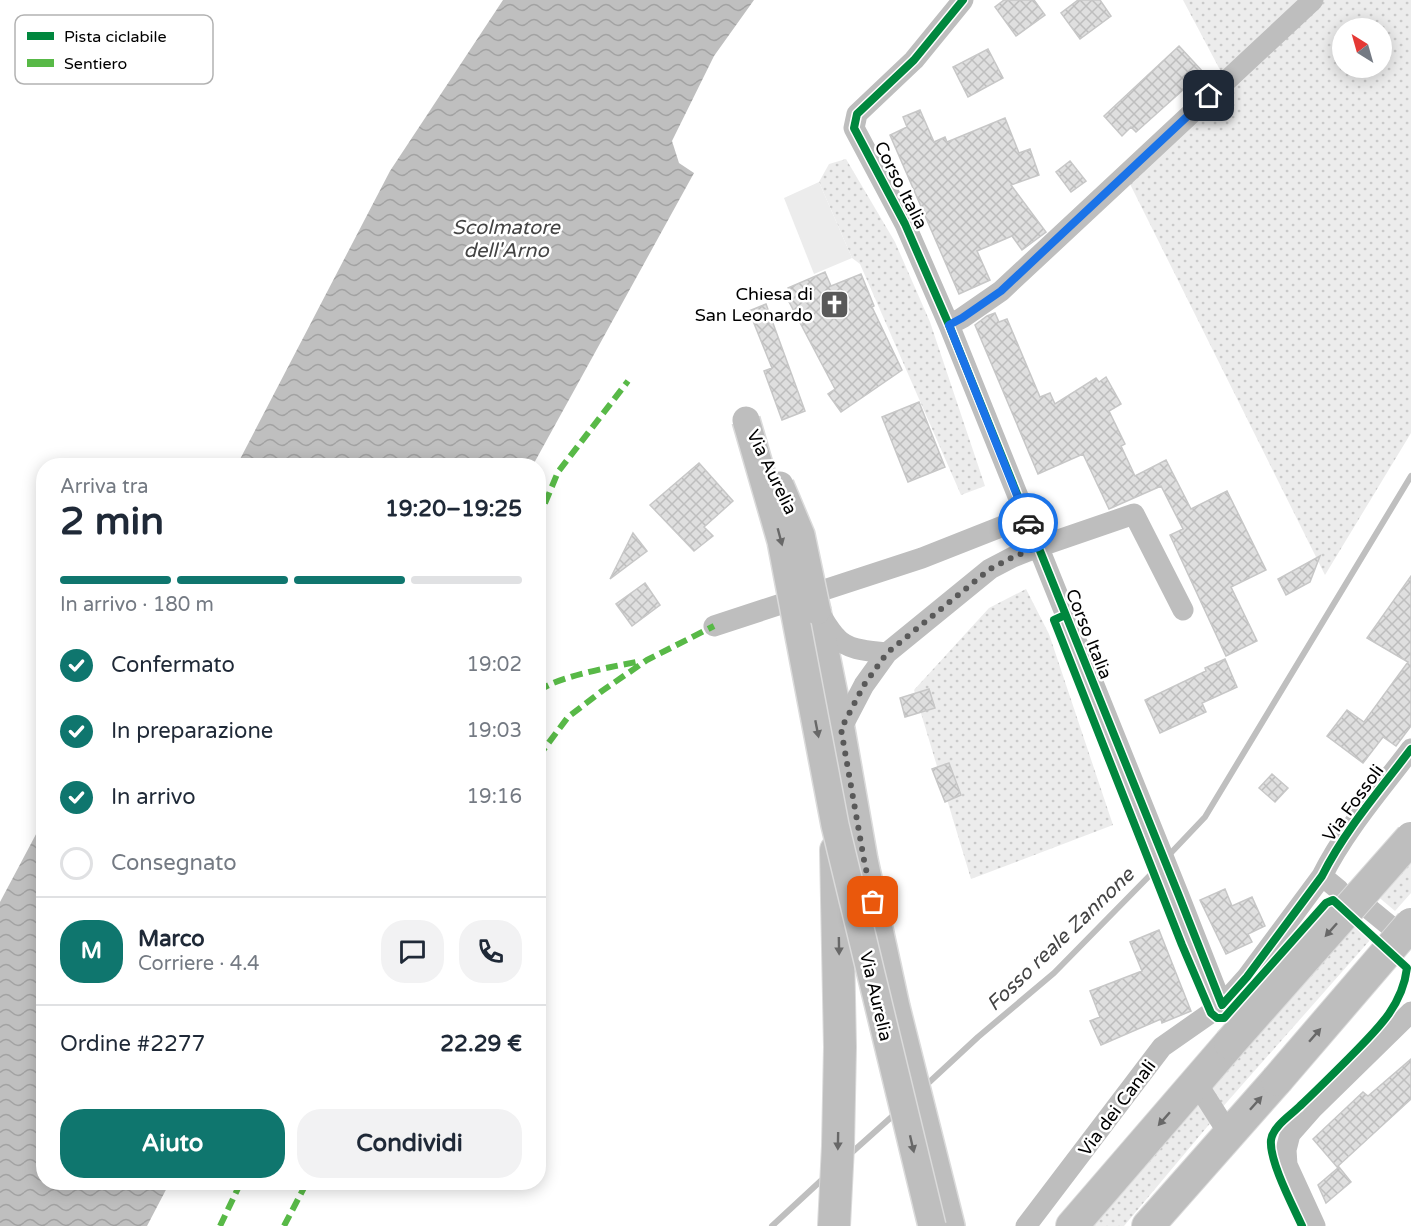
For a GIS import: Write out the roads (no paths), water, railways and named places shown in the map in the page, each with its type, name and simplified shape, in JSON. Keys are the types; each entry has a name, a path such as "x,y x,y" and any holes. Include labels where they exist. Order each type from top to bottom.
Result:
{"highway":[{"path":"834,1226 840,1047 835,825"},
{"path":"1071,1226 1230,1043 1348,895 1411,838"},
{"path":"1148,1226 1406,929"}],"main road":[{"name":"Via Aurelia","path":"932,1226 835,825 781,541 746,420 785,494 801,535 818,611 871,894 896,1007 951,1226"}],"street":[{"name":"Corso Italia","path":"963,0 914,60 857,114 854,128 905,224 949,325 1222,1005"},
{"path":"949,325 1001,291 1313,0"},
{"path":"841,729 864,685 887,653 990,569 1038,547 1134,514 1183,610"},
{"path":"714,626 922,558 1026,517"},
{"path":"818,611 836,638 850,647 887,653"},
{"name":"Via Fossoli","path":"1322,876 1356,822 1411,749"},
{"path":"1222,1005 1247,977 1322,876 1348,895 1406,929"},
{"name":"Via dei Canali","path":"1026,1226 1162,1047 1222,1005"},
{"path":"1315,1226 1287,1165 1286,1150 1290,1134 1312,1109 1411,1012"},
{"path":"1196,1082 1229,1134"}],"water":[{"name":"Scolmatore dell'Arno","path":"503,0 754,0 714,56 672,141 679,163 694,173 537,458 241,458 390,171"},
{"path":"36,834 36,1190 166,1190 147,1226 0,1226 0,902"}],"waterway":[{"name":"Fosso reale Zannone","path":"1168,856 1205,817 1411,476"},
{"name":"Fosso reale Zannone","path":"924,1087 978,1037 1054,973 1161,864"},
{"name":"Fosso reale Zannone","path":"849,1155 897,1112"},
{"name":"Fosso reale Zannone","path":"772,1226 826,1176"}],"place":[{"name":"Chiesa di San Leonardo","path":"834,304"}]}
